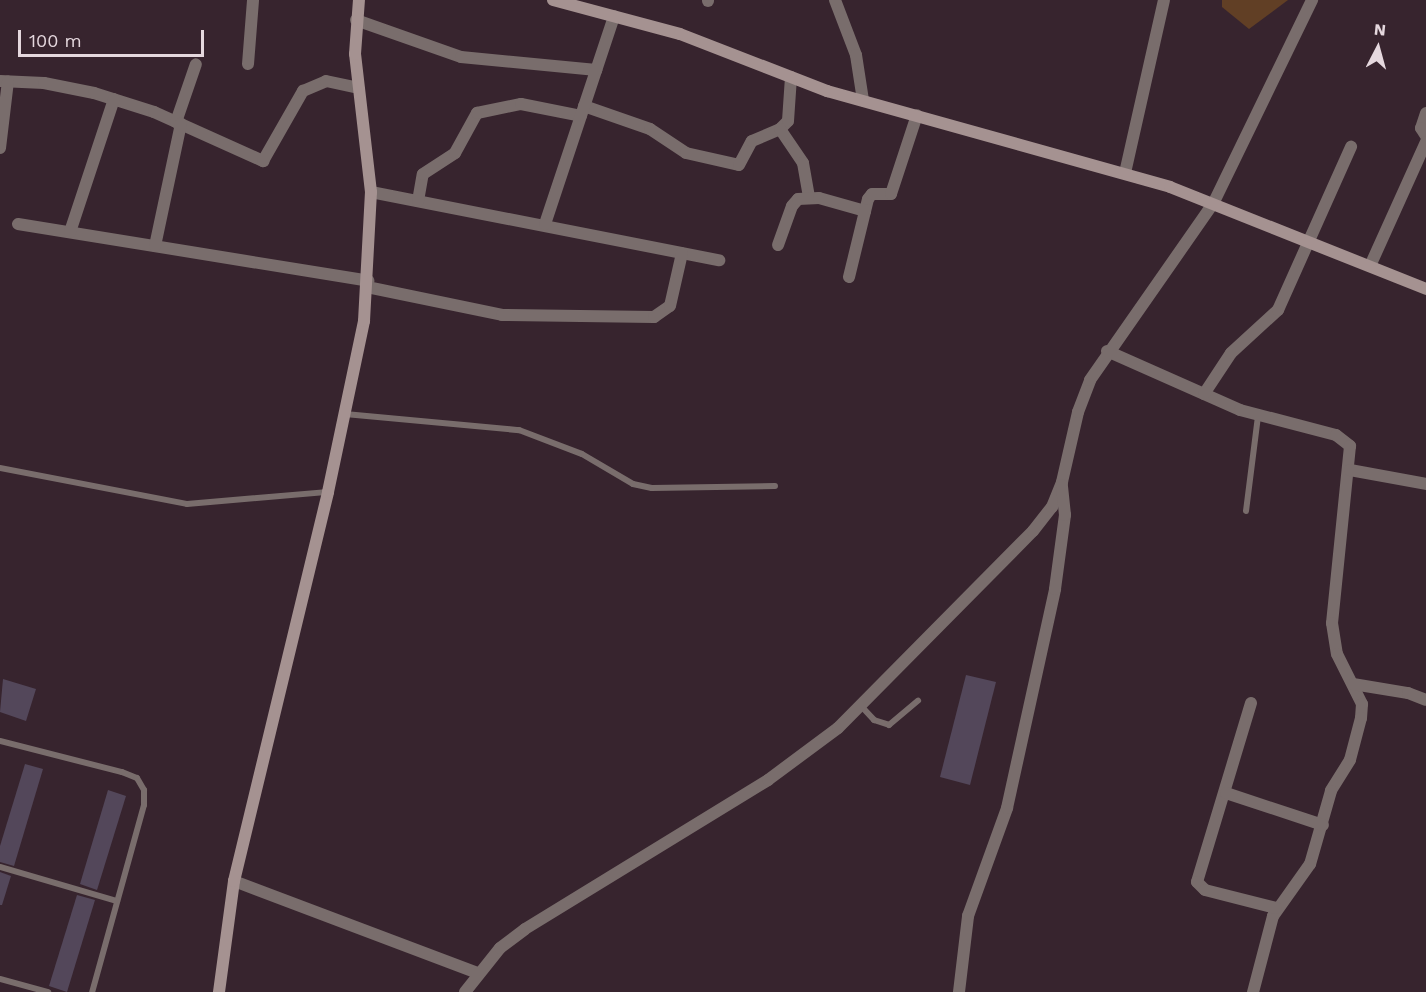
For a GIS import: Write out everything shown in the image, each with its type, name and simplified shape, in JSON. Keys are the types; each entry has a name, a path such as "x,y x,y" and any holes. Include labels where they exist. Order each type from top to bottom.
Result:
{"street":[{"path":"248,64 253,0"},
{"path":"219,992 234,881 328,492 345,414 368,284 371,192 358,88 356,20 358,0"},
{"path":"553,0 680,34 790,77 863,100 1125,173 1213,204 1426,289"},
{"path":"835,0 856,55 863,100"},
{"path":"1125,173 1164,0"},
{"path":"465,992 477,974 525,929 768,780 862,707 1033,531 1052,507 1062,482 1077,412 1090,380 1107,351 1213,204 1312,0"},
{"path":"544,224 614,16"},
{"path":"356,20 461,57 596,70"},
{"path":"155,246 178,123 196,64"},
{"path":"418,201 423,174 455,153 477,113 521,104 583,111 650,129 686,153 728,165 739,165 752,141 780,129 791,111 790,77"},
{"path":"0,148 4,81 68,86 114,99 178,123 263,161 303,91 326,81 358,88"},
{"path":"70,232 114,99"},
{"path":"1426,113 1421,128 1426,136"},
{"path":"849,277 865,211 872,194 891,194 917,115"},
{"path":"780,129 803,163 809,197"},
{"path":"1370,266 1426,141"},
{"path":"1204,394 1231,353 1278,310 1352,147"},
{"path":"371,192 719,260"},
{"path":"778,245 792,206 798,199 809,197 865,211"},
{"path":"18,224 368,284 502,315 640,318 667,311 682,253"},
{"path":"1107,351 1258,416 1345,440 1350,446 1350,470 1332,623 1337,654 1362,704 1361,718 1350,760 1331,791 1310,864 1276,908 1253,992"},
{"path":"1350,470 1426,484"},
{"path":"960,992 968,916 1007,808 1055,589 1065,515 1062,482"},
{"path":"1353,684 1408,693 1426,700"},
{"path":"1251,703 1226,793 1199,875 1200,887 1276,908"},
{"path":"1226,793 1323,825"},
{"path":"234,881 477,974"}],"lane":[{"path":"345,414 519,430 582,454 633,484 652,488 776,486"},
{"path":"1246,511 1258,416"},
{"path":"0,468 187,504 328,492"},
{"path":"862,707 874,720 889,725 918,701"},
{"path":"0,741 137,778 144,790 144,805 92,992"},
{"path":"0,867 117,901"},
{"path":"0,979 48,992"}],"shaded area":[{"path":"1222,0 1288,0 1249,29 1222,7"}],"building":[{"path":"966,675 996,682 970,785 940,777"},
{"path":"3,679 36,689 26,721 0,712"},
{"path":"25,764 43,769 14,866 0,862 0,846"},
{"path":"108,790 126,796 97,890 80,884"},
{"path":"0,872 11,876 2,905 0,905"},
{"path":"77,895 95,900 67,992 49,986"}]}
